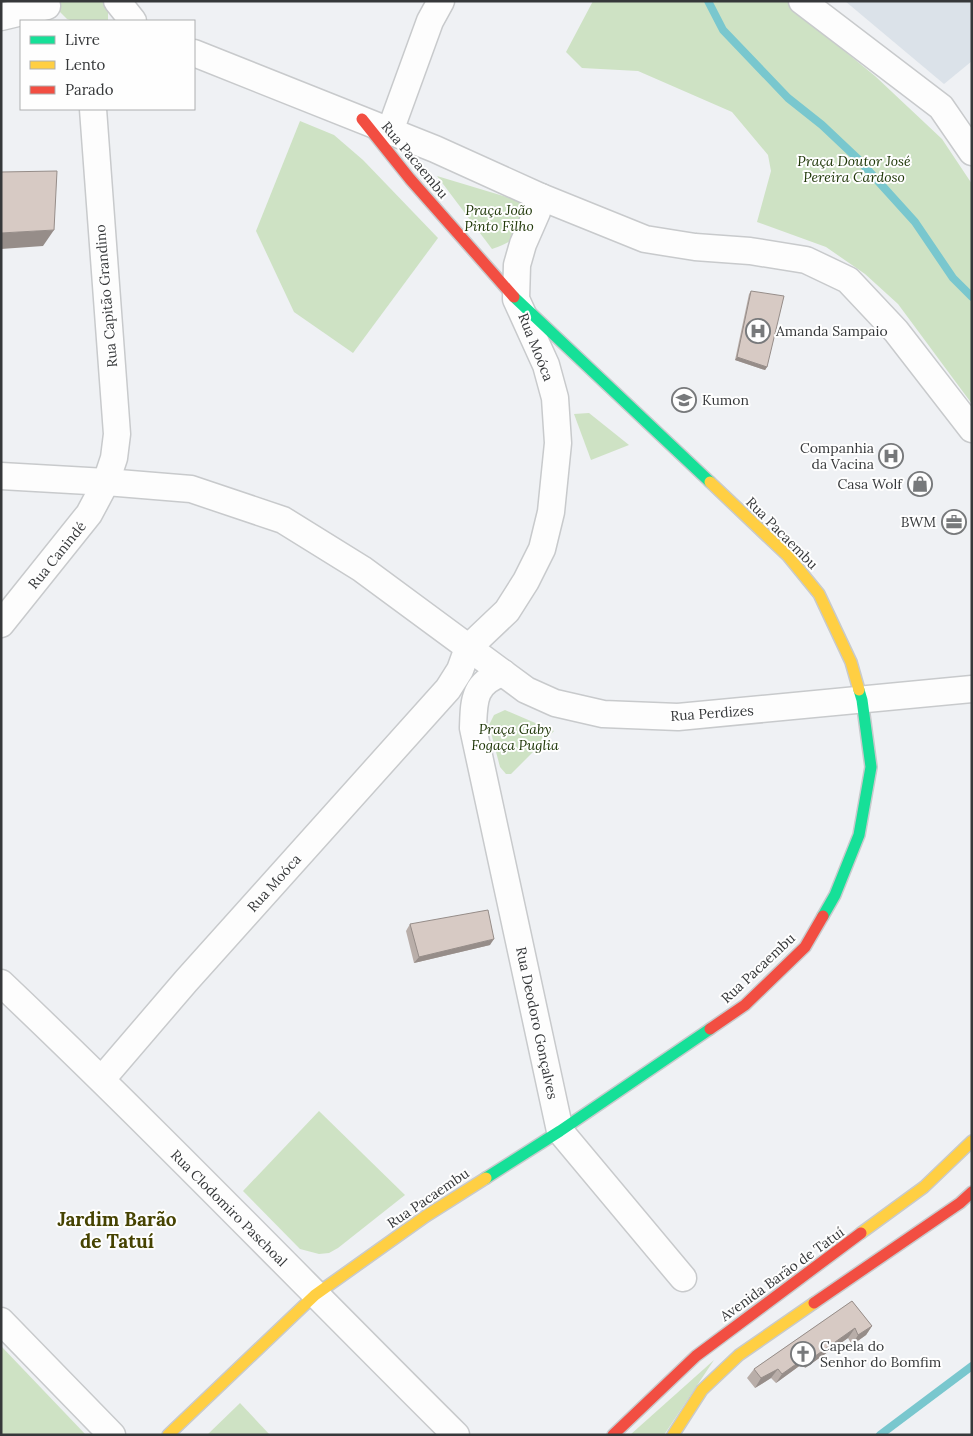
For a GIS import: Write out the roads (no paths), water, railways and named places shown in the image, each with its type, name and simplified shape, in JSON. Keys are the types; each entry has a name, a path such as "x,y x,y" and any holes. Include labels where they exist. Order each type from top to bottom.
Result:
{"street":[{"path":"116,20 119,10 117,1"},
{"path":"117,1 132,20"},
{"path":"390,131 430,21 441,1"},
{"path":"802,1 940,107 972,152"},
{"path":"1,17 50,10"},
{"path":"195,53 435,149 541,197 646,239 695,247 750,250 806,260 848,280 896,330 972,428"},
{"name":"Rua Capitão Grandino","path":"93,110 118,434 114,458 106,482"},
{"name":"Rua Pacaembu","path":"168,1435 315,1295 426,1216 560,1131 745,1005 805,947 835,895 859,835 871,768 862,700 851,662 819,594 788,556 516,299 410,179 362,119"},
{"path":"410,179 418,163 435,149"},
{"name":"Rua Moóca","path":"102,1079 193,974 440,698 460,670 468,648 506,611 526,581 542,549 551,512 558,443 555,398 546,366 516,299 517,265 541,197"},
{"name":"Rua Perdizes","path":"1,476 191,488 283,520 362,569 526,690 555,702 603,714 678,717 972,689"},
{"name":"Rua Canindé","path":"1,624 89,514 106,482"},
{"name":"Rua Moóca","path":"497,669 506,611"},
{"name":"Rua Moóca","path":"440,698 454,670 452,646 441,629"},
{"name":"Rua Deodoro Gonçalves","path":"497,669 481,687 474,701 473,728 560,1131 682,1278"},
{"path":"440,698 444,708 455,712 473,728"},
{"name":"Rua Clodomiro Paschoal","path":"1,983 102,1079 456,1435"},
{"name":"Avenida Barão de Tatuí","path":"613,1435 696,1356 924,1187 972,1141"},
{"path":"673,1435 702,1390 739,1355 944,1214 972,1192"},
{"path":"1,1321 112,1435"}],"waterway":[{"path":"708,1 723,30 788,98 822,125 858,159 915,222 953,278 972,297"},
{"path":"880,1435 972,1366"}],"place":[{"name":"Amanda Sampaio","path":"758,331"},
{"name":"Kumon","path":"684,400"},
{"name":"Companhia da Vacina","path":"891,456"},
{"name":"Casa Wolf","path":"920,484"},
{"name":"BWM","path":"954,522"},
{"name":"Capela do Senhor do Bomfim","path":"803,1354"}],"district":[{"name":"Jardim Barão de Tatuí","path":"117,1230"}],"park label":[{"name":"Praça Doutor José Pereira Cardoso","path":"854,170"},
{"name":"Praça João Pinto Filho","path":"499,218"},
{"name":"Praça Gaby Fogaça Puglia","path":"515,738"}]}
